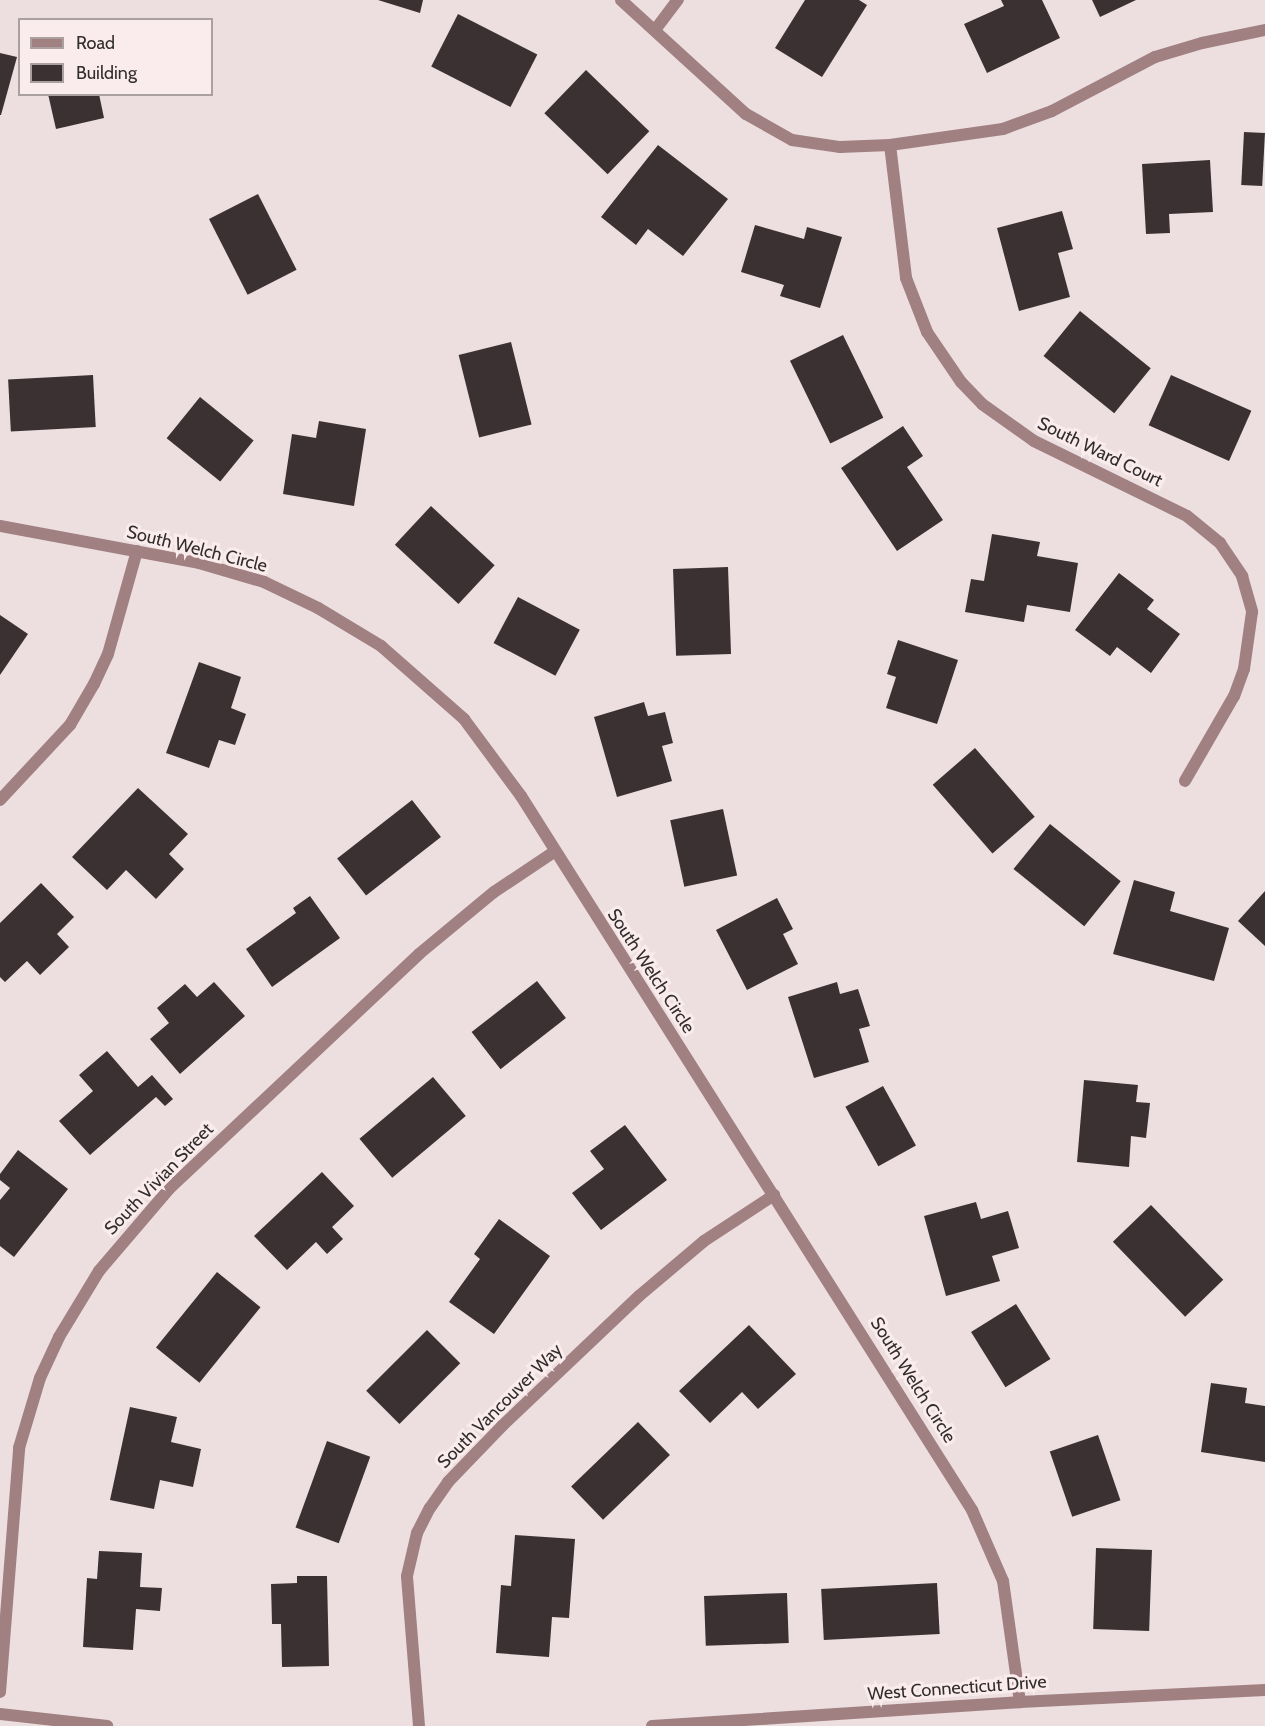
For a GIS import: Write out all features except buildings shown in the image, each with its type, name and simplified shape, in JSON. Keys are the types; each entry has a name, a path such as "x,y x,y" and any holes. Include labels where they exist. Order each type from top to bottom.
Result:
{"street":[{"path":"621,0 746,114 771,130 814,145 890,145 1003,129 1052,111 1155,57 1202,42 1265,30"},
{"path":"655,30 678,0"},
{"name":"South Ward Court","path":"890,145 906,278 927,332 961,382 982,404 1034,441 1187,516 1220,543 1242,576 1252,612 1244,669 1234,696 1185,781"},
{"name":"South Welch Circle","path":"0,526 137,551 264,582 318,608 381,646 464,719 521,796 554,852 774,1195 985,1534 1006,1592 1020,1702"},
{"path":"0,800 70,725 94,684 108,654 137,551"},
{"name":"South Vivian Street","path":"0,1692 19,1448 45,1368 99,1270 169,1189 419,954 494,892 554,852"},
{"name":"South Vancouver Way","path":"419,1726 406,1598 409,1557 430,1508 448,1482 494,1434 639,1296 704,1241 774,1195"},
{"name":"West Connecticut Drive","path":"652,1726 1020,1702 1265,1690"},
{"path":"0,1714 107,1726"}]}
